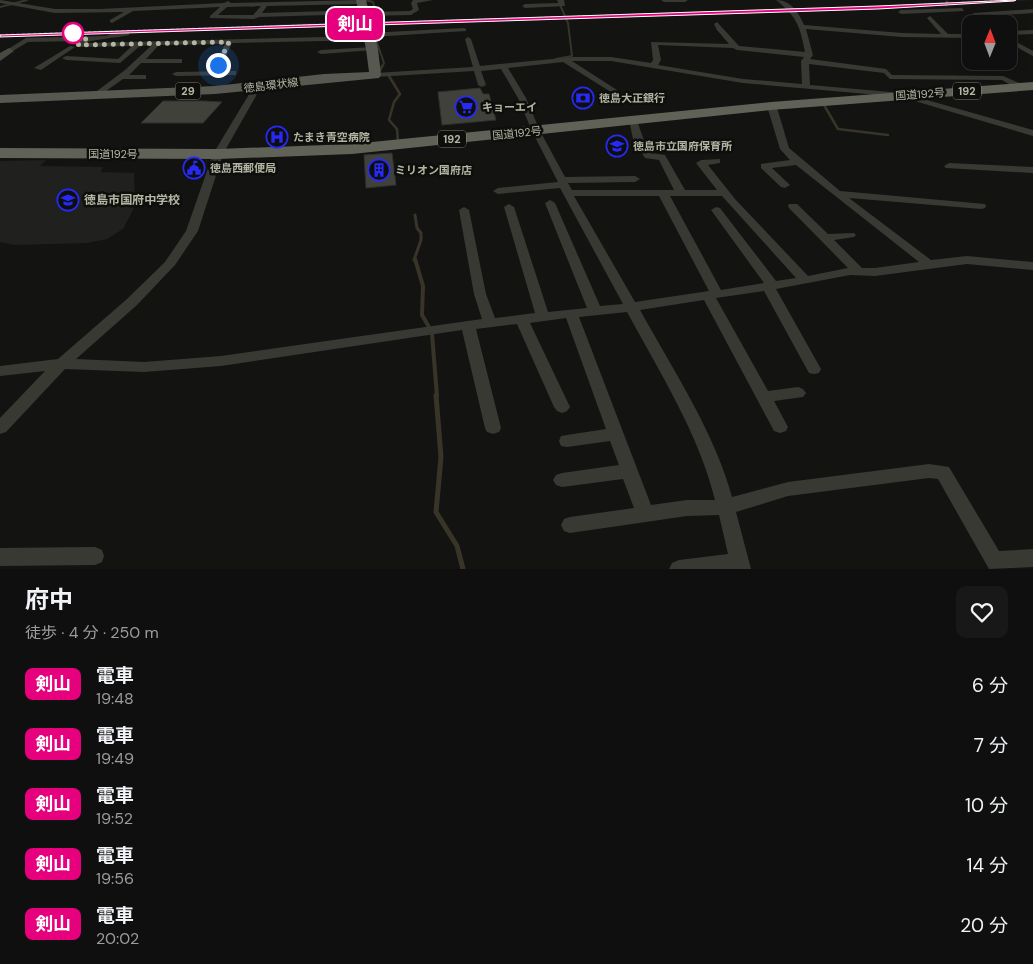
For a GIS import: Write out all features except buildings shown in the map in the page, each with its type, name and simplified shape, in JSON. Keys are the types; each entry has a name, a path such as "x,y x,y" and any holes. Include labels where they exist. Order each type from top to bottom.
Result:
{"highway":[{"name":"国道192号","path":"0,153 218,154 352,149 771,106 1027,87"}],"main road":[{"path":"366,9 372,35 375,75"},
{"name":"徳島環状線","path":"0,99 192,91 375,75"}],"street":[{"path":"186,14 202,0"},
{"path":"231,0 212,17 254,17 258,15 366,9"},
{"path":"0,1 15,2 55,11 192,8 247,2 265,5 366,9 411,13 416,10 415,0 430,0"},
{"path":"664,0 685,0"},
{"path":"779,0 791,10 803,28 807,58 806,86"},
{"path":"948,4 974,15 1033,11"},
{"path":"258,15 265,5"},
{"path":"525,6 562,5"},
{"path":"112,21 132,9"},
{"path":"930,18 901,15 919,11 962,10"},
{"path":"919,11 930,18 948,36"},
{"path":"717,24 718,29 734,46"},
{"path":"87,38 78,45 156,45 229,42 372,35 453,27 464,30"},
{"path":"803,28 893,35 962,36"},
{"path":"1018,32 1033,32"},
{"path":"3,53 26,40 87,38 127,34"},
{"path":"668,34 670,42"},
{"path":"716,37 726,37"},
{"path":"468,39 482,85"},
{"path":"218,65 229,42"},
{"path":"653,66 657,60 654,50 656,47 653,43 670,42 734,46 737,48 886,70 890,77 1003,78 1027,87"},
{"path":"38,68 75,45"},
{"path":"68,60 120,61 137,45"},
{"path":"96,96 122,77 156,45"},
{"path":"1018,45 1033,54"},
{"path":"321,52 372,49"},
{"path":"375,75 477,70 566,60 611,59 725,79 902,96 1033,133"},
{"path":"566,60 614,92"},
{"path":"138,61 179,61"},
{"path":"504,67 522,98 536,131 564,186 700,435 719,481 740,566 679,569"},
{"path":"176,74 233,73"},
{"path":"192,91 206,74"},
{"path":"122,77 143,77"},
{"path":"0,428 62,364 153,283 169,265 192,231 218,154 252,96 255,86"},
{"path":"771,106 785,149 837,194 930,264"},
{"path":"633,120 635,136 642,148 648,156 662,157 681,193"},
{"path":"717,161 701,163 723,193 805,280"},
{"path":"785,185 764,166 800,162"},
{"path":"949,166 1033,170"},
{"path":"498,190 635,179"},
{"path":"564,186 662,193 723,193"},
{"path":"662,193 763,397 780,427"},
{"path":"837,194 966,208 981,206"},
{"path":"550,203 596,311"},
{"path":"508,207 543,317"},
{"path":"810,207 795,207 858,271"},
{"path":"464,210 480,294 490,323"},
{"path":"716,210 771,286 814,368"},
{"path":"825,238 850,235"},
{"path":"0,371 62,364 144,367 221,361 468,325 596,311 713,295 850,271 875,272 967,260 1033,266"},
{"path":"571,313 645,514"},
{"path":"521,319 540,356 562,407"},
{"path":"468,325 493,428"},
{"path":"763,397 798,393"},
{"path":"568,441 616,434"},
{"path":"562,480 629,471"},
{"path":"570,525 687,508 725,507 788,489 929,471 943,472 997,565 1033,558"},
{"path":"0,557 64,563 95,556"}],"shaded area":[{"path":"987,0 1033,0 883,8 568,18 567,16 943,3"},
{"path":"564,16 565,18 374,25 374,22"},
{"path":"368,22 369,25 276,28 278,24"},
{"name":"徳島市国府中学校","path":"46,160 40,166 103,167 101,172 134,173 135,206 123,229 107,239 87,243 15,245 0,242 0,161"}],"waterway":[{"path":"0,7 27,0"},
{"path":"365,0 373,2 374,5 371,24 384,63 382,67"},
{"path":"556,59 572,56 568,23 558,0"},
{"path":"380,71 382,66"},
{"path":"389,76 400,94 394,102 389,120 397,129 398,141"},
{"path":"824,105 838,129 888,135"},
{"path":"414,260 421,240 421,233 417,228 415,215"},
{"path":"415,259 423,286 422,315 429,327"},
{"path":"432,334 437,396"},
{"path":"436,395 441,457 436,512 457,546 463,569"}],"railway":[{"path":"0,35 878,7 1015,0"}],"train":[{"name":"剣山","path":"0,35 878,8 1014,0"}],"place":[{"name":"徳島大正銀行","path":"583,98"},
{"name":"キョーエイ","path":"466,107"},
{"name":"たまき青空病院","path":"277,137"},
{"name":"徳島市立国府保育所","path":"617,146"},
{"name":"徳島西郵便局","path":"194,168"},
{"name":"ミリオン国府店","path":"379,170"},
{"name":"徳島市国府中学校","path":"68,200"}],"route":[{"path":"73,33 69,39 87,38 78,45 109,46 229,42 218,65"}]}
